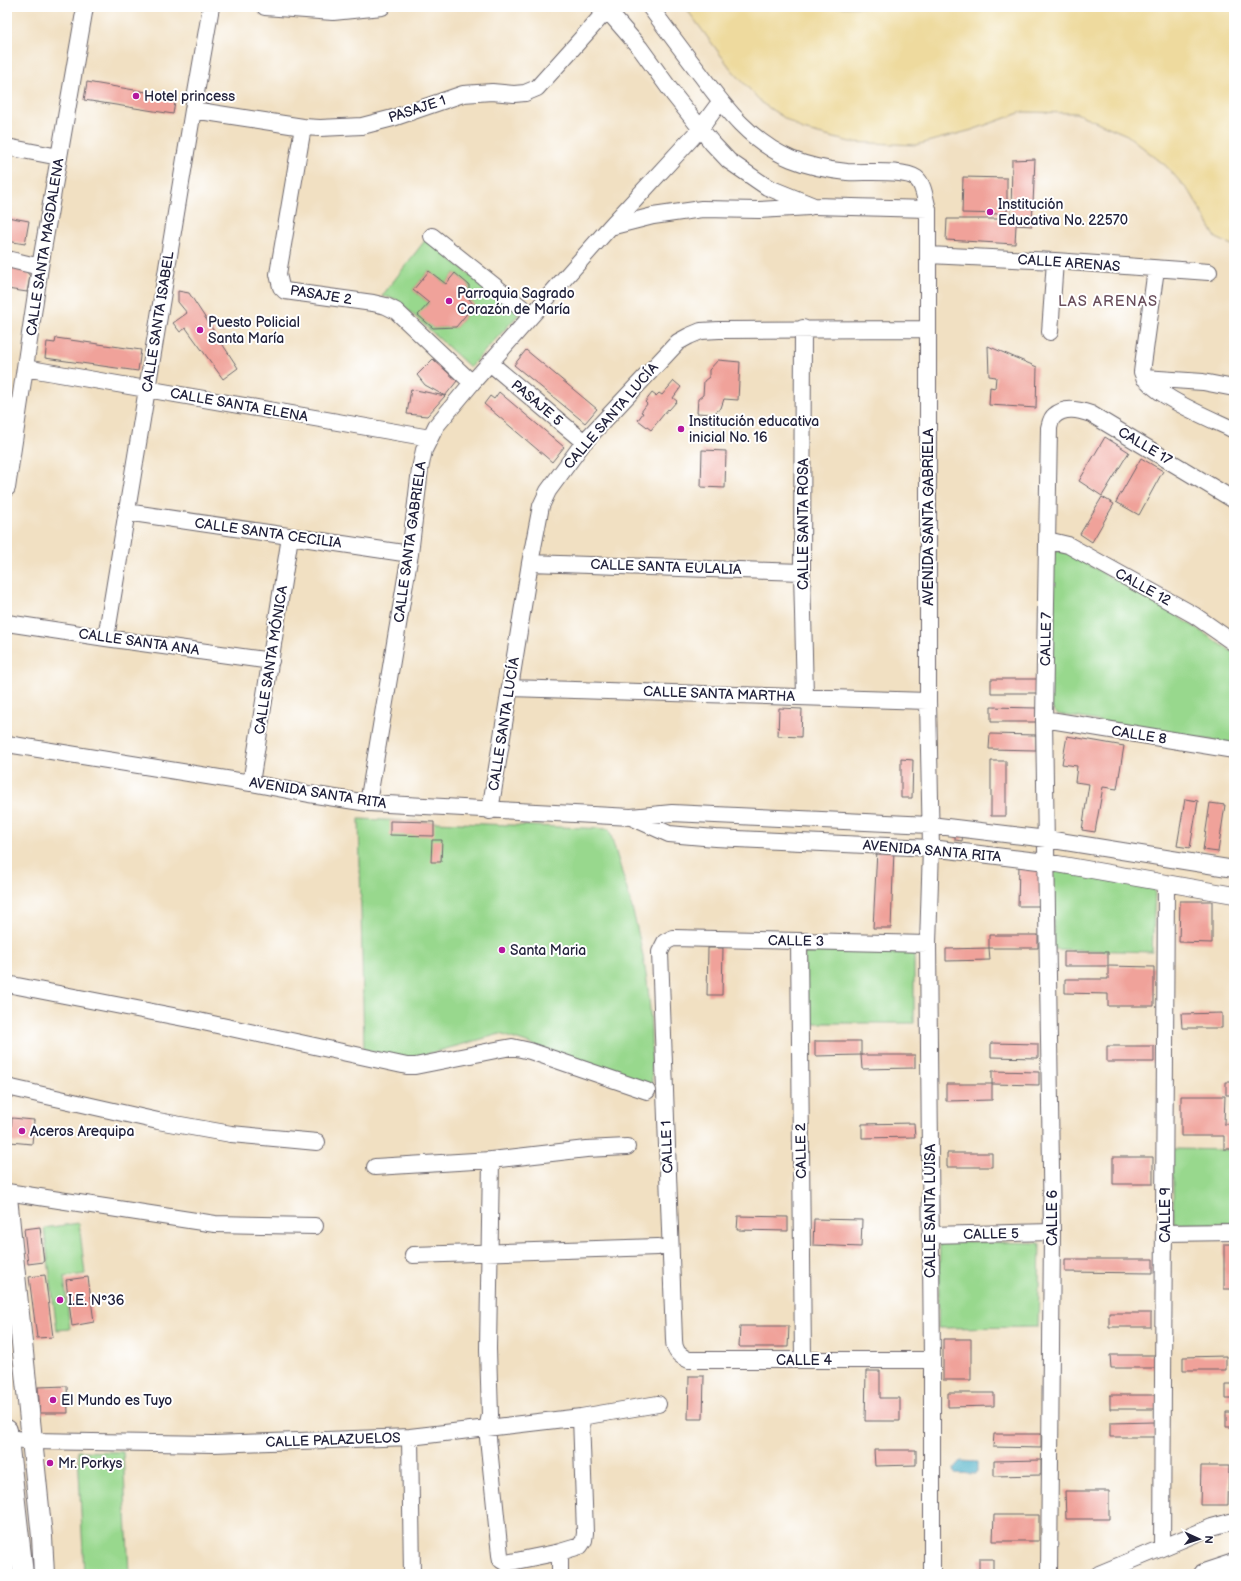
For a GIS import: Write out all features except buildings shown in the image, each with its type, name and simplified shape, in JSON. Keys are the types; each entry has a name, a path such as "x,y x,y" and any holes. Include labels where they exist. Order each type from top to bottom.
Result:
{"main road":[{"path":"7,1197 42,1536 44,1574"},
{"path":"7,1435 23,1574"},
{"path":"1204,1574 1234,1564"}],"street":[{"name":"CALLE SANTA MAGDALENA","path":"7,488 40,267 85,7"},
{"name":"CALLE SANTA ISABEL","path":"106,638 211,7"},
{"path":"265,7 333,12 382,7"},
{"path":"650,7 720,102"},
{"path":"605,9 640,48 674,95 729,161 767,187 814,206"},
{"name":"PASAJE 1","path":"193,110 303,127 320,128 362,126 393,118 462,94 492,92 514,94 525,92 537,88 605,9"},
{"name":"CALLE SANTA GABRIELA","path":"368,803 410,554 420,469 424,450 436,426 472,382 531,315 700,128 720,102"},
{"name":"AVENIDA SANTA GABRIELA","path":"720,102 750,133 768,148 798,162 847,172 882,172 910,175 916,178 921,185 928,209 928,701 931,848"},
{"name":"PASAJE 2","path":"303,127 278,274 281,287 285,291 386,306 396,311 472,382"},
{"path":"7,147 59,158"},
{"path":"610,226 653,216 702,209 759,210 814,206 928,209"},
{"path":"432,236 531,315"},
{"name":"CALLE ARENAS","path":"928,255 1055,261 1209,272"},
{"path":"7,259 40,267"},
{"path":"1050,332 1055,261"},
{"path":"1156,269 1142,372 1144,378 1162,394 1234,430"},
{"name":"CALLE SANTA LUCÍA","path":"490,810 530,563 541,506 548,491 584,442 678,342 701,332 719,330 803,328 927,329"},
{"name":"CALLE SANTA ROSA","path":"803,328 802,572 805,696"},
{"name":"PASAJE 5","path":"490,363 584,442"},
{"name":"CALLE SANTA ELENA","path":"25,368 430,438"},
{"path":"1144,378 1202,382 1234,388"},
{"name":"CALLE 17","path":"1053,416 1065,410 1076,410 1091,414 1234,500"},
{"name":"CALLE 7","path":"1046,862 1047,839 1044,719 1048,428 1053,416"},
{"name":"CALLE SANTA CECILIA","path":"126,512 410,554"},
{"name":"CALLE SANTA MÓNICA","path":"251,783 290,536"},
{"name":"CALLE 12","path":"1047,540 1068,545 1194,615 1234,643"},
{"name":"CALLE SANTA EULALIA","path":"530,563 802,572"},
{"name":"CALLE SANTA ANA","path":"7,623 271,661"},
{"name":"CALLE SANTA MARTHA","path":"510,688 928,701"},
{"name":"CALLE 8","path":"1044,719 1234,750"},
{"name":"AVENIDA SANTA RITA","path":"7,744 368,803 631,817 672,813 930,825 1047,839 1234,869"},
{"name":"AVENIDA SANTA RITA","path":"631,817 669,834 715,838 931,848 1046,862 1234,895"},
{"name":"CALLE SANTA LUISA","path":"931,848 928,944 932,1360 932,1574"},
{"name":"CALLE 6","path":"1046,862 1052,1232 1049,1574"},
{"name":"CALLE 9","path":"1162,1547 1166,884"},
{"name":"CALLE 3","path":"665,942 673,938 928,944"},
{"name":"CALLE 2","path":"799,941 803,1360"},
{"name":"CALLE 1","path":"665,942 660,952 674,1347 678,1353"},
{"path":"7,984 194,1020 407,1066 415,1066 512,1047 530,1051 647,1091"},
{"path":"7,1087 158,1122 231,1134 317,1142"},
{"path":"375,1167 492,1160 586,1149 627,1146"},
{"path":"492,1160 488,1349 490,1415 487,1428 500,1555 501,1560 506,1563 560,1552 580,1546 584,1540 581,1417"},
{"path":"7,1192 215,1224 315,1226"},
{"name":"CALLE 5","path":"930,1235 1052,1232"},
{"path":"1165,1233 1234,1232"},
{"path":"412,1256 658,1247"},
{"name":"CALLE 4","path":"678,1353 682,1357 689,1360 932,1360"},
{"name":"CALLE PALAZUELOS","path":"7,1435 32,1441 213,1444 410,1437 581,1417 658,1404"},
{"path":"410,1437 412,1574"},
{"path":"1099,1574 1212,1527 1234,1521"},
{"path":"560,1552 560,1574"}],"green space":[{"path":"426,239 519,314 470,367 396,299 382,296","holes":["429,271 446,284 455,273 469,285 469,299 474,305 456,327 433,328 419,315 429,303 413,290"]},
{"path":"1057,551 1068,553 1170,611 1234,653 1234,744 1057,714 1049,706 1049,557"},
{"name":"Santa Maria","path":"359,819 609,829 631,904 644,962 650,1007 652,1085 500,1034 409,1059 364,1050"},
{"path":"1054,871 1152,884 1155,891 1152,952 1053,949"},
{"path":"804,949 914,950 914,1023 807,1023"},
{"path":"1172,1149 1234,1150 1234,1223 1174,1224"},
{"path":"79,1223 85,1274 64,1277 70,1329 57,1330 44,1228"},
{"path":"940,1241 1040,1243 1038,1327 938,1328"},
{"path":"78,1451 123,1452 129,1574 84,1574"}],"sand":[{"path":"685,7 1234,7 1234,246 1216,238 1192,195 1166,166 1127,135 1076,113 1022,112 972,130 916,145 850,142 803,130 763,104 731,69"}],"water":[{"path":"961,1461 977,1462 977,1474 954,1473 954,1469"}],"place":[{"name":"Hotel princess","path":"136,96"},
{"name":"Institución Educativa No. 22570","path":"990,212"},
{"name":"Parroquia Sagrado Corazón de María","path":"449,301"},
{"name":"Puesto Policial Santa María","path":"200,330"},
{"name":"Institución educativa inicial No. 16","path":"681,429"},
{"name":"Santa Maria","path":"502,950"},
{"name":"Aceros Arequipa","path":"22,1131"},
{"name":"I.E. Nº36","path":"60,1300"},
{"name":"El Mundo es Tuyo","path":"53,1400"},
{"name":"Mr. Porkys","path":"50,1463"}],"district":[{"name":"LAS ARENAS","path":"1108,301"}]}
